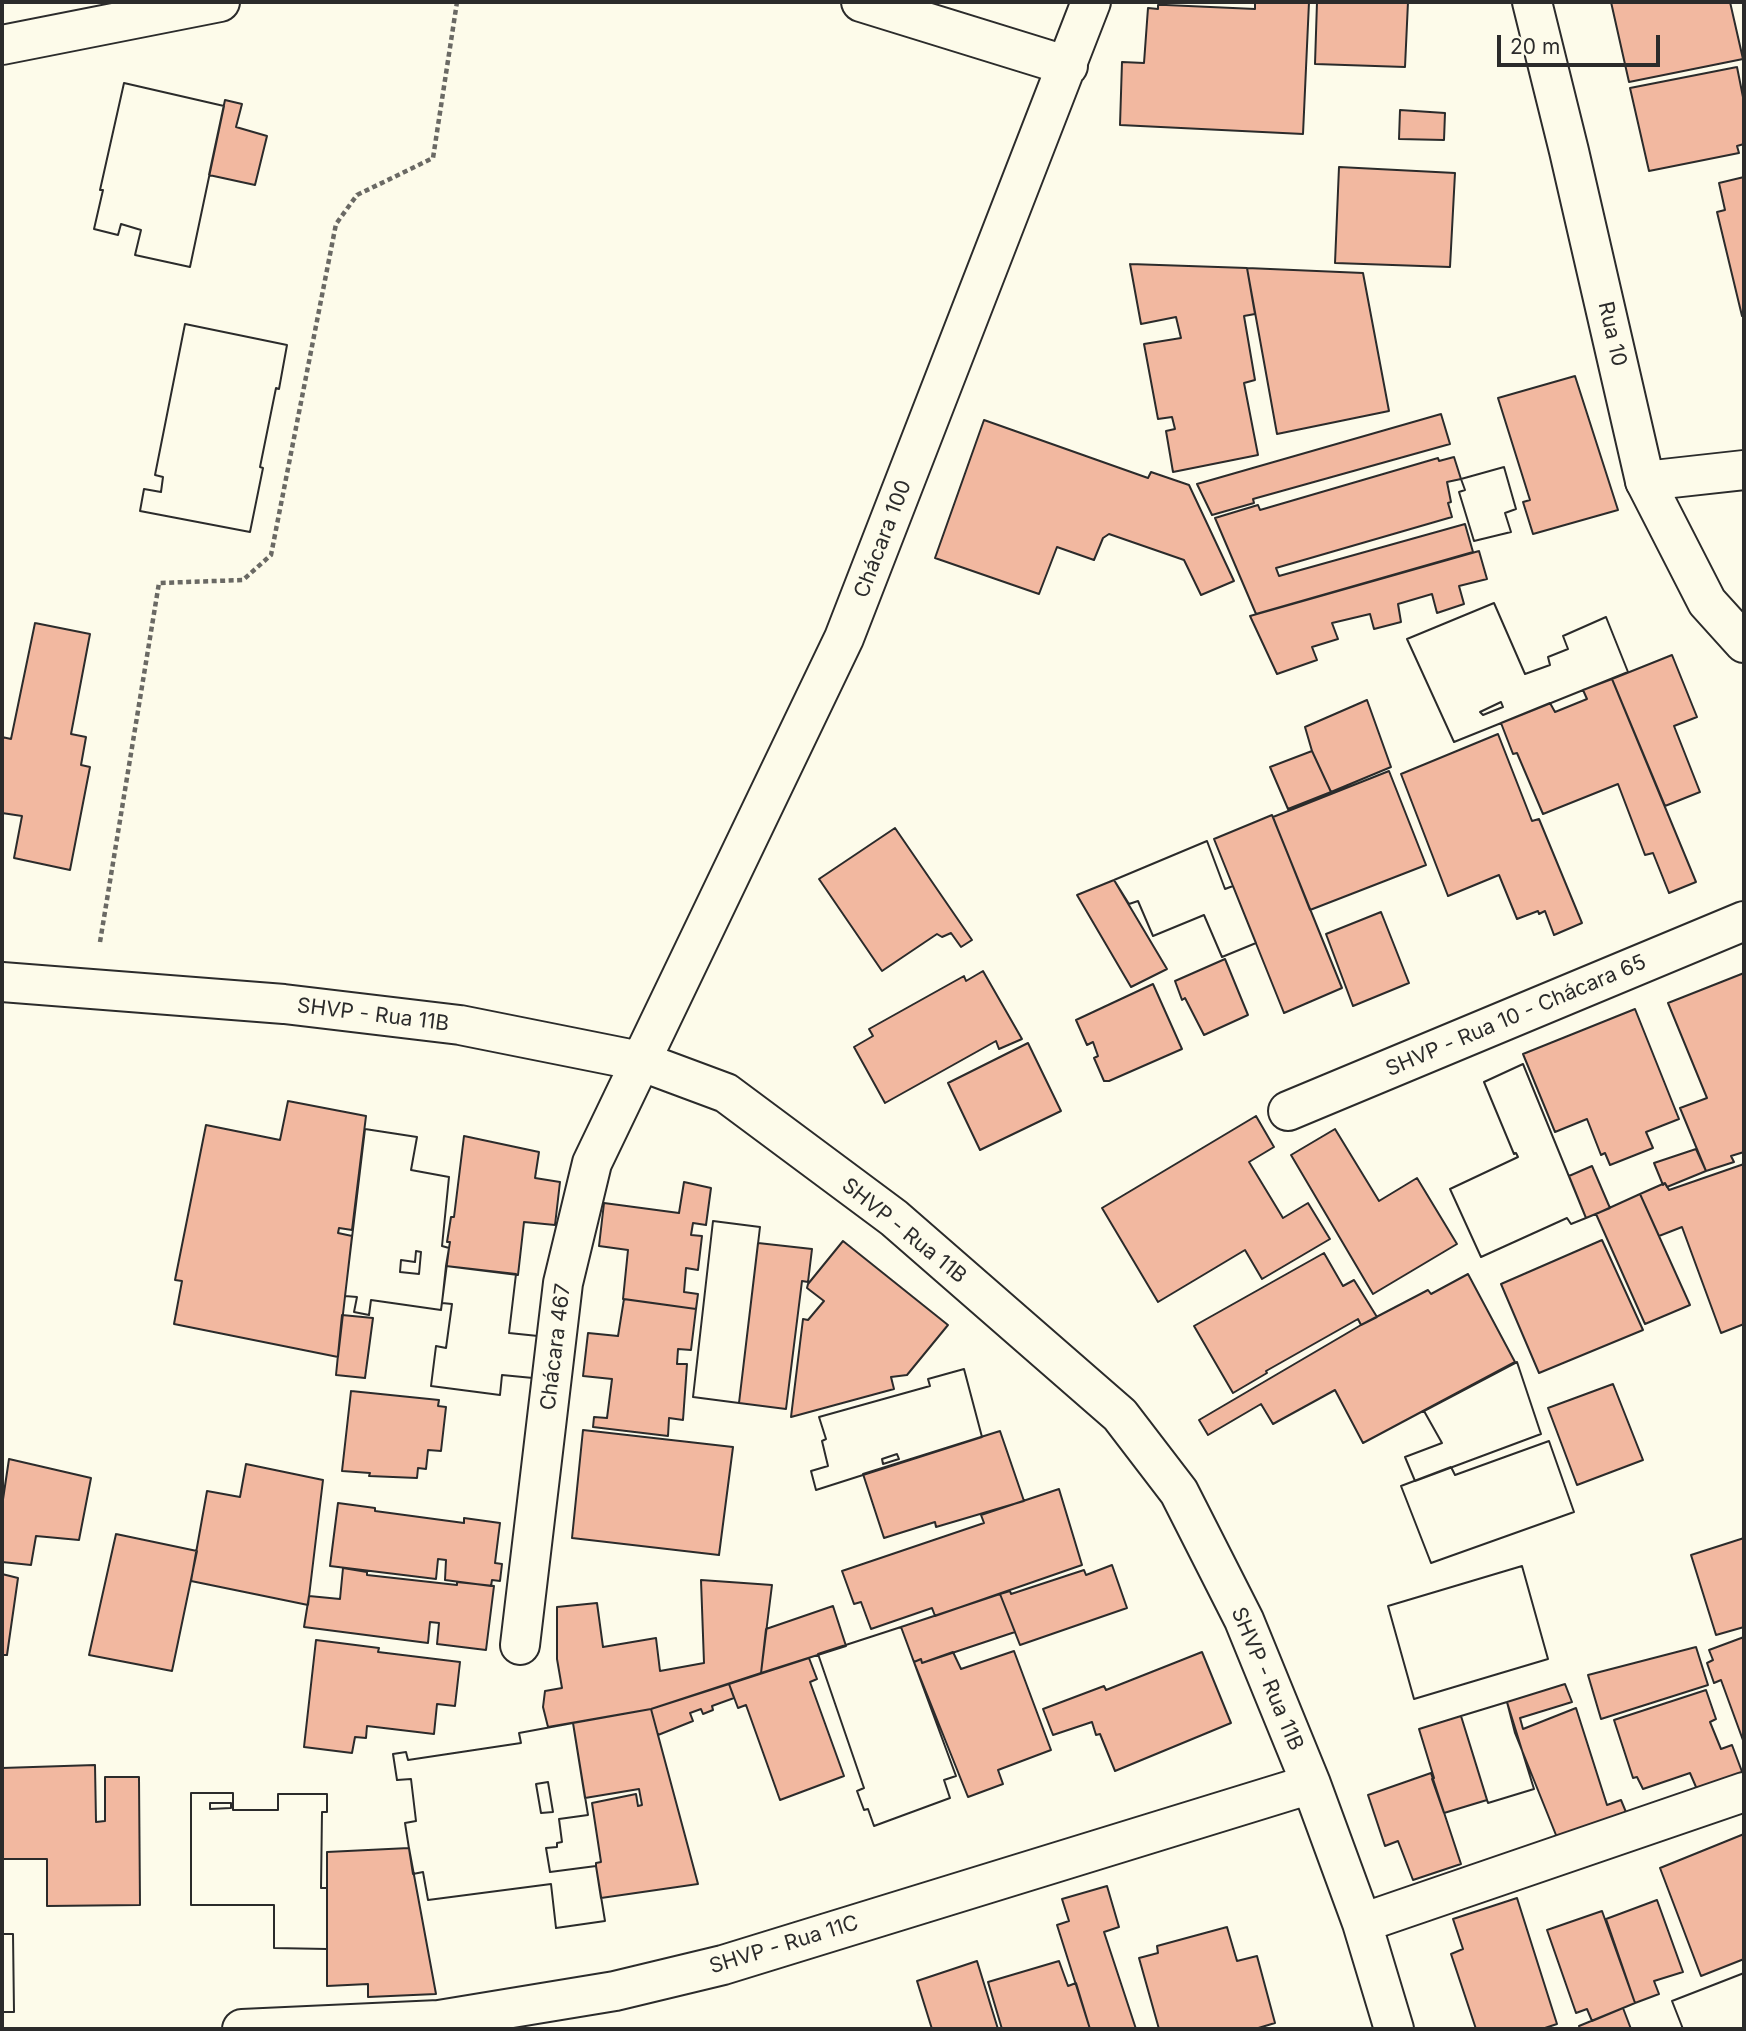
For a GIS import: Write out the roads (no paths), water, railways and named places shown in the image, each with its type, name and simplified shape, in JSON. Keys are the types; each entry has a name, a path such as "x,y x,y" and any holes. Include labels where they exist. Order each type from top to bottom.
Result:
{"street":[{"path":"2,45 219,2"},
{"path":"861,2 1068,66"},
{"name":"Chácara 100","path":"640,1061 844,638 1091,2"},
{"name":"Rua 10","path":"1532,2 1645,481 1707,602 1744,643"},
{"path":"1645,481 1744,470"},
{"name":"SHVP - Rua 10 - Chácara 65","path":"1288,1111 1744,921"},
{"name":"SHVP - Rua 11B","path":"2,982 284,1004 460,1025 640,1061 726,1093 894,1218 1120,1415 1179,1492 1244,1620 1311,1784 1362,1923 1394,2029"},
{"name":"Chácara 467","path":"520,1645 563,1283 592,1163 640,1061"},
{"name":"SHVP - Rua 11C","path":"242,2029 439,2020 615,1991 723,1965 1311,1784"},
{"path":"1362,1923 1744,1792"}]}
